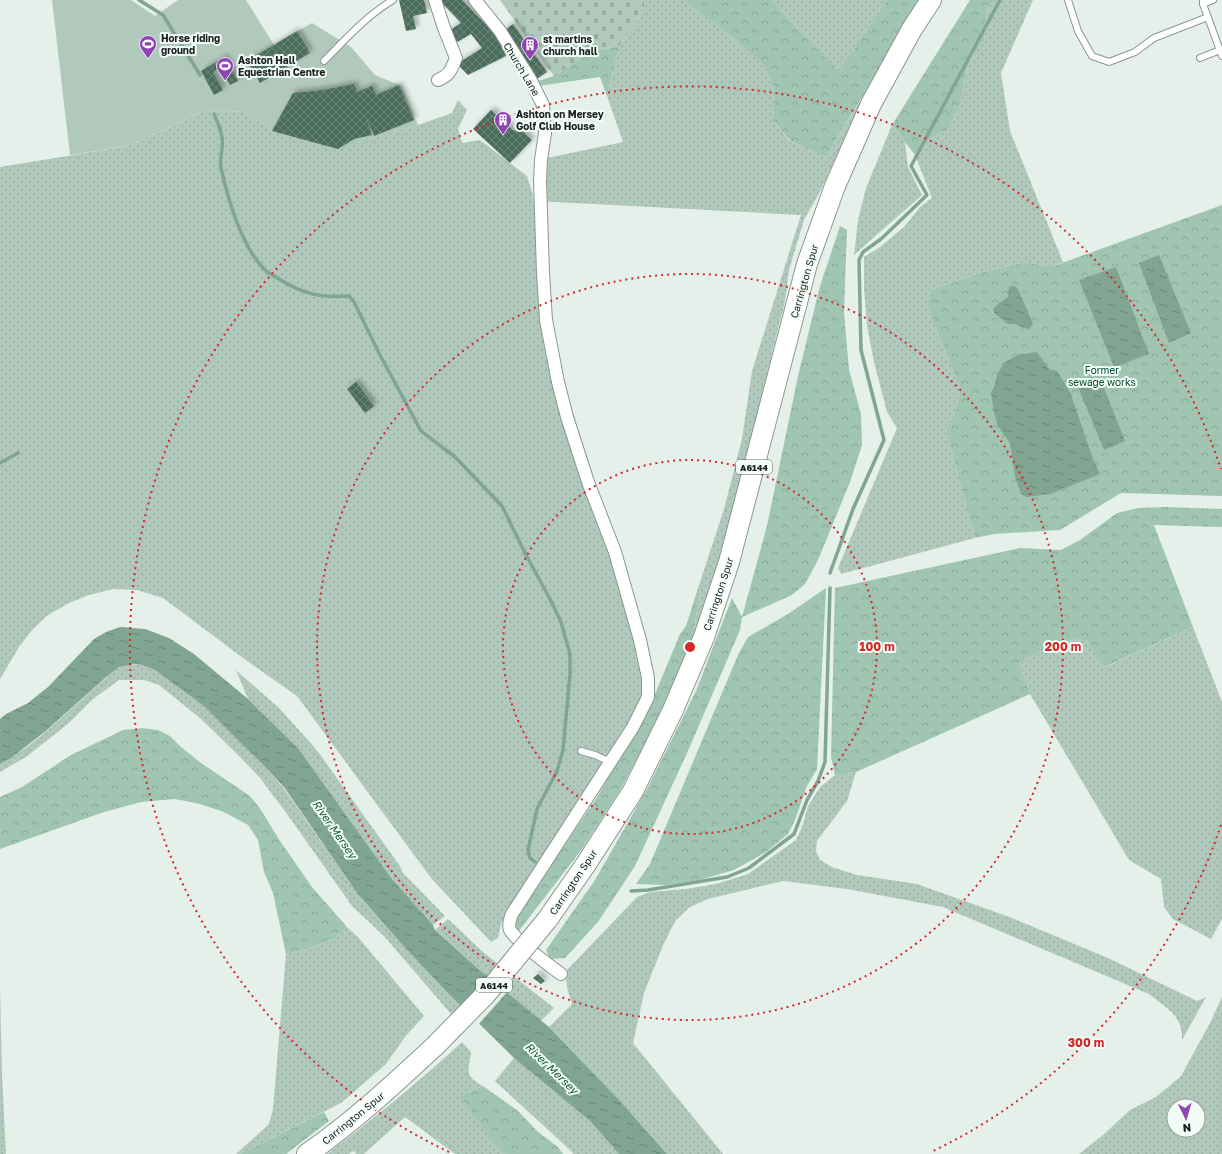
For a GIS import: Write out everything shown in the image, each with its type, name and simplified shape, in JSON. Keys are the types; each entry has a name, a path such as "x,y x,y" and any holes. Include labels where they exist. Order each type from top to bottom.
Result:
{"main road":[{"name":"Carrington Spur","path":"307,1154 325,1142 382,1096 435,1046 486,994 548,920 633,791 673,710 704,637 729,562 807,264 834,186 871,104 912,29 931,0"}],"street":[{"path":"435,0 456,58 449,74 438,80"},
{"name":"Church Lane","path":"475,0 500,31 530,80 543,105 545,133 541,160 541,195 546,320 558,382 567,417 588,482 618,565 640,640 648,678 648,697 633,727 514,909 510,920 510,929 520,940 538,957 561,974"}],"lane":[{"path":"324,62 372,14 393,0"},
{"path":"1068,0 1078,31 1092,56 1109,62 1135,52 1154,38 1208,17"},
{"path":"1200,58 1221,53 1203,2 1213,0"},
{"path":"581,751 595,755 610,762"}],"green space":[{"name":"Ashton Hall Equestrian Centre","path":"52,0 131,0 155,16 178,0 246,0 274,45 312,23 351,47 375,75 402,86 418,125 338,149 272,131 244,112 204,110 128,146 70,155"},
{"path":"500,0 644,0 644,6 634,27 619,46 590,52 554,76"},
{"path":"644,0 683,0 732,37 765,66 775,91 773,120 789,141 826,157 874,78 854,116 821,190 804,220 789,270 785,301 718,570 693,638 701,579 724,509 742,439 752,371 801,215 545,202 547,158 623,142 607,96 619,46 634,27 644,6"},
{"path":"683,0 773,0 790,21 839,72 887,0 920,0 826,157 790,141 773,120 775,91 765,66 732,37"},
{"path":"773,0 887,0 839,73 790,21"},
{"path":"970,0 998,0 988,6 984,39 971,58 964,79 961,103 948,129 921,144 915,155 892,125"},
{"path":"998,0 1033,0 1001,73 1010,131 1063,262 1051,267 1025,262 982,272 930,290 927,306 960,389 957,407 946,430 975,538 841,574 838,568 897,428 887,412 874,362 867,326 864,288 864,257 880,247 905,226 920,207 932,198 915,155 921,144 948,129 961,103 964,79 971,58 984,39 988,6"},
{"path":"619,46 607,96 600,77 538,86 535,82 554,76 590,52"},
{"path":"458,100 467,110 458,129 462,143 480,140 527,176 533,195 537,229 544,324 636,642 643,677 642,700 629,726 508,910 501,924 498,938 491,942 431,878 297,696 247,661 163,598 137,590 113,589 89,595 69,603 48,615 33,629 19,647 0,679 0,167 128,146 204,110 244,112 272,131 338,148 418,125 452,113"},
{"path":"892,125 905,142 908,167 922,195 854,255 858,220 866,188"},
{"name":"Former sewage works","path":"1222,205 1222,496 1121,493 1060,530 994,534 975,538 946,430 957,407 960,389 927,306 930,290 982,272 1025,262 1051,267"},
{"path":"840,226 847,230 844,312 849,370 861,414 862,445 850,482 818,560 805,584 792,595 742,617 767,526 798,376 820,286"},
{"path":"1166,507 1222,509 1222,527 1154,525 1193,627 1104,667 1088,641 1076,638 1047,648 1019,663 1030,694 856,772 835,775 831,757 835,588 1020,548 1061,550 1080,540 1117,513 1138,508"},
{"path":"701,579 693,638 678,676 642,749 622,787 582,849 518,932 514,924 518,913 596,799 653,699 680,634 686,626"},
{"path":"826,588 817,769 807,786 795,820 788,834 766,852 734,870 699,880 665,885 636,884 650,864 738,655 748,637 788,614"},
{"path":"732,598 742,617 740,630 688,751 635,866 598,922 565,958 550,959 546,950 595,880 647,789 696,691"},
{"path":"1193,627 1222,702 1222,919 1211,939 1173,919 1164,907 1161,879 1129,860 1030,694 1019,663 1047,648 1076,637 1088,641 1105,667"},
{"path":"126,664 142,665 155,670 205,707 237,738 283,787 357,893 399,941 461,1005 451,1014 384,936 352,906 260,778 201,719 159,685 144,680 119,680 92,700 69,723 26,757 0,772 0,764 30,744 114,670"},
{"path":"236,670 279,708 316,749 400,866 403,873 445,916 433,925 392,879 298,748 248,699"},
{"path":"142,728 158,730 170,736 201,763 250,796 259,807 280,841 312,887 347,927 333,939 308,949 286,954 273,893 264,872 258,840 248,825 224,812 200,804 175,799 141,802 104,812 0,849 0,797 22,787 71,755 123,730"},
{"path":"856,772 847,801 817,841 816,851 820,860 832,867 857,875 917,884 1012,918 1108,958 1197,1001 1206,997 1182,1040 1182,1031 1177,1018 1149,994 943,907 847,889 783,881 708,899 690,907 676,920 664,943 644,993 633,1043 723,1154 667,1154 620,1101 549,1027 572,1004 567,988 566,971 637,897 650,892 686,889 716,884 748,874 796,840 802,827 808,806 820,787 835,775"},
{"path":"448,919 483,952 554,1008 541,1021 476,967 435,930"},
{"path":"347,927 358,937 424,1016 405,1037 386,1064 341,1103 240,1154 236,1154 269,1124 273,1109 286,954 308,949 333,939"},
{"path":"0,985 2,1075 6,1154 0,1154"},
{"path":"1222,997 1222,1154 1079,1154 1103,1135 1130,1110 1156,1097 1181,1076 1210,1023"},
{"path":"462,1042 471,1052 469,1068 470,1075 472,1079 483,1086 459,1096 496,1144 507,1154 455,1154 405,1117 364,1154 357,1154 353,1151 349,1154 327,1154 396,1100"},
{"path":"514,1058 590,1121 619,1154 573,1154 495,1081"},
{"path":"483,1086 518,1111 538,1132 558,1147 563,1154 507,1154 496,1145 459,1096"},
{"path":"324,1112 329,1121 286,1154 240,1154"}],"water":[{"path":"1159,255 1191,333 1169,343 1139,263"},
{"path":"1116,267 1149,354 1114,367 1079,280"},
{"path":"1015,286 1018,289 1033,324 1029,329 1023,328 1016,324 1008,324 995,314 993,309 1008,297 1009,287"},
{"path":"1037,352 1049,369 1057,371 1070,392 1092,456 1100,474 1050,494 1027,497 1021,494 1015,476 1010,443 998,426 991,393 995,385 997,374 1005,362 1018,355"},
{"path":"1100,378 1125,441 1104,450 1078,387"},
{"name":"River Mersey","path":"120,627 145,629 169,638 194,654 248,699 298,748 392,879 433,925 435,930 476,967 549,1027 620,1101 667,1154 619,1154 590,1121 514,1058 448,993 399,941 357,893 284,787 205,707 155,670 142,665 134,664 119,667 47,730 11,758 0,764 0,719 6,714 28,703 48,687 94,639 106,632"}],"pier":[{"path":"489,975 508,991 478,1025 460,1008"}],"building":[{"path":"399,0 424,0 427,13 413,16 416,29 406,31"},
{"path":"439,0 462,0 495,34 506,56 468,75 457,64 482,48 471,34 452,45 444,34 461,23"},
{"name":"st martins church hall","path":"513,24 547,72 534,81 502,32"},
{"path":"297,31 310,53 260,83 247,61"},
{"path":"225,57 238,81 230,85 220,68 213,72 223,90 214,95 201,71"},
{"path":"354,84 357,92 372,86 376,95 399,85 414,120 374,136 365,115 372,135 354,139 338,149 272,131 293,93 323,90"},
{"name":"Ashton on Mersey Golf Club House","path":"491,110 514,131 518,127 532,140 510,163 473,129"},
{"path":"356,382 374,406 365,413 347,389"},
{"path":"538,974 545,981 541,984 533,978"}],"waterway":[{"path":"139,0 163,15 200,75"},
{"path":"830,573 853,509 884,440 861,350 859,260 863,252 881,239 927,195 911,166 1000,0"},
{"path":"214,114 222,137 221,168 232,208 243,236 257,261 266,271 296,288 312,294 349,296 354,302 380,355 421,431 455,457 502,506 561,622 570,654 570,674 563,750 557,771 537,809 528,850 530,858 535,862"},
{"path":"0,463 18,453"},
{"path":"631,891 648,890 727,877 749,868 794,834 807,800 818,781 825,762 830,588"}],"place":[{"name":"Horse riding ground","path":"148,59"},
{"name":"st martins church hall","path":"530,60"},
{"name":"Ashton Hall Equestrian Centre","path":"225,81"},
{"name":"Ashton on Mersey Golf Club House","path":"503,135"}]}
